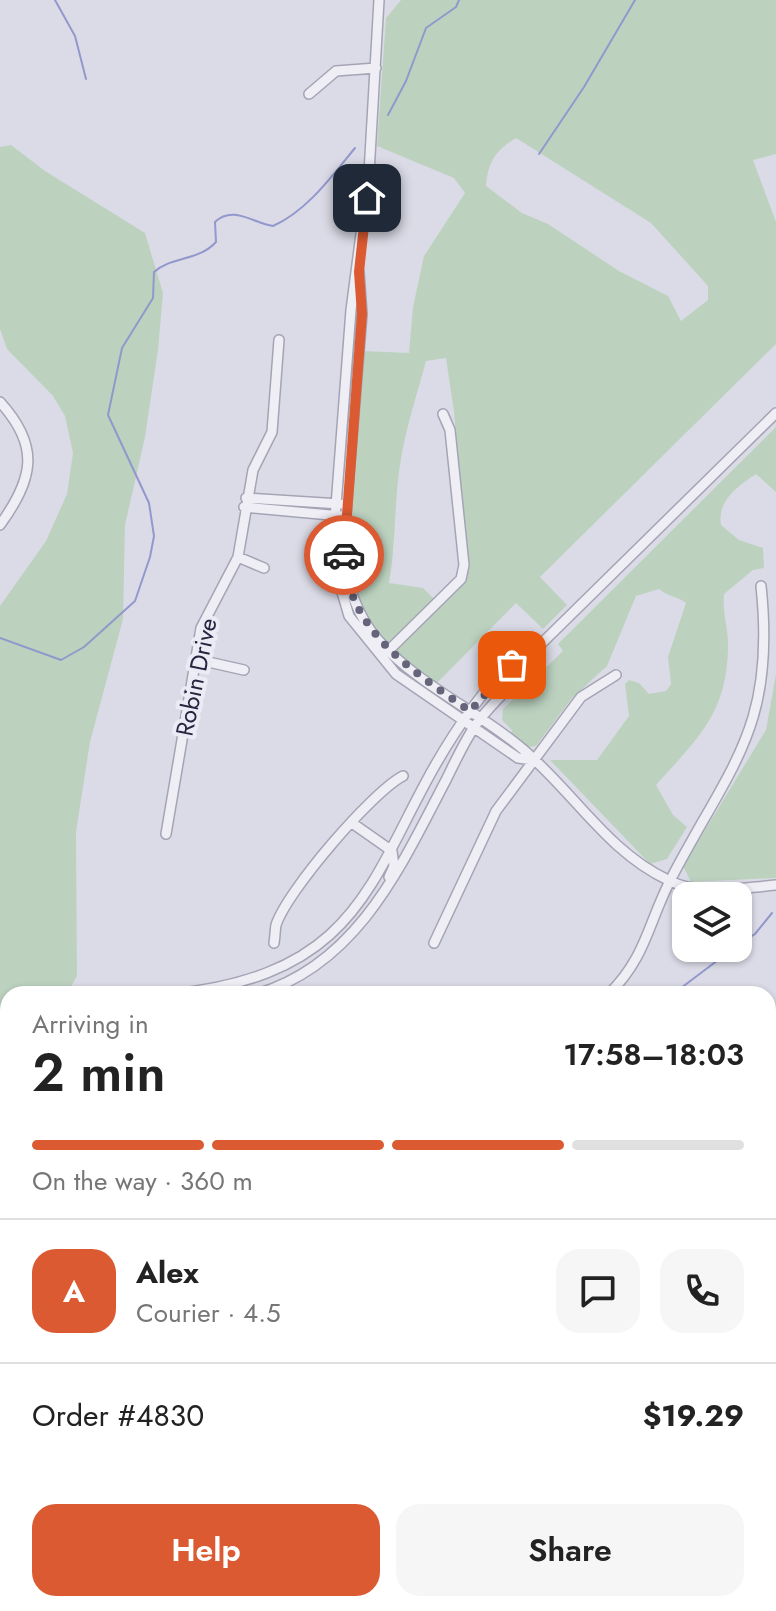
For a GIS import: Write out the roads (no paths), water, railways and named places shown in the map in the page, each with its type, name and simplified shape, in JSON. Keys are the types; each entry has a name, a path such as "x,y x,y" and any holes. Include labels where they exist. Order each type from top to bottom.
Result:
{"street":[{"path":"379,0 359,272 362,314 341,516 334,549 341,595 349,616 385,654 396,674 521,747 635,861 670,881 717,891 776,885"},
{"path":"309,94 336,71 376,68"},
{"name":"Robin Drive","path":"166,834 201,628 238,557 245,502 253,470 272,432 279,340"},
{"path":"0,402 23,434 29,466 24,488 0,525"},
{"path":"222,986 240,983 285,966 336,929 368,893 467,715 526,651 540,645 776,413"},
{"path":"385,654 461,579 464,565 450,430 443,414"},
{"path":"245,502 342,504"},
{"path":"245,502 341,516"},
{"path":"238,557 264,568"},
{"path":"616,986 640,957 670,881 761,729 772,668 770,621 761,586"},
{"path":"275,986 327,956 376,908 477,723 534,660 540,645"},
{"path":"195,659 244,670"},
{"path":"434,943 475,849 496,811 581,697 616,675"},
{"path":"274,943 276,925 285,908 352,823 383,789 403,776"},
{"path":"352,823 392,851 394,866 376,908"}],"waterway":[{"path":"55,0 75,36 86,79"},
{"path":"388,115 406,81 426,28 456,7 459,0"},
{"path":"539,154 584,87 635,0"},
{"path":"0,638 61,660 84,647 135,601 154,536 149,503 108,415 122,348 153,298 154,272 209,248 216,242 215,222 222,217 243,216 273,226 285,219 318,192 355,148"},
{"path":"752,936 772,913"},
{"path":"684,986 715,962"}]}
